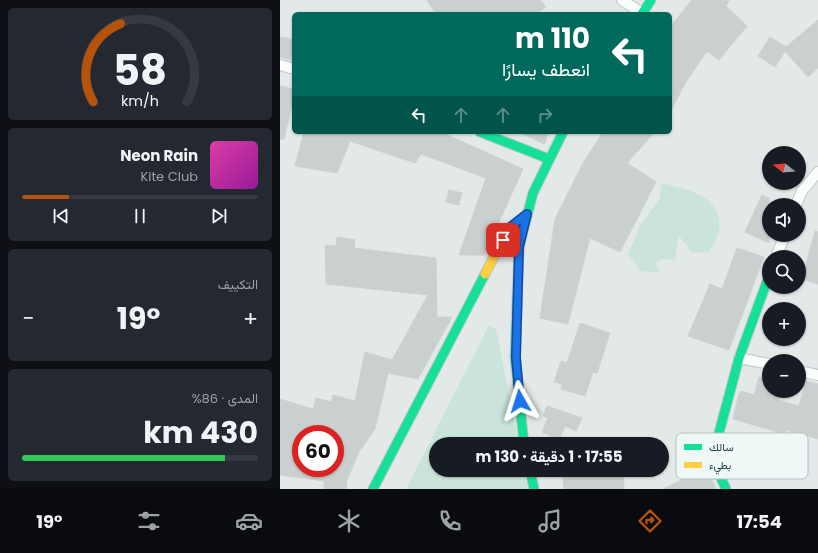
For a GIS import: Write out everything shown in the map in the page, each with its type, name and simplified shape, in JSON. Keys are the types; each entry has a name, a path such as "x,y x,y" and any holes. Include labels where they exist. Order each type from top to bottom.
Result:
{"street":[{"path":"622,0 639,12"},
{"path":"643,12 651,0"},
{"path":"280,65 292,68"},
{"path":"485,134 549,159"},
{"path":"523,437 516,358 519,247 533,193 563,134"},
{"path":"799,198 802,191 818,172"},
{"path":"373,489 509,228 527,214"},
{"path":"719,433 739,358 762,294"},
{"path":"739,358 762,363"},
{"path":"806,372 818,375"},
{"path":"531,477 534,489"},
{"path":"721,479 726,489"}],"green space":[{"path":"662,183 691,191 708,201 718,214 719,229 714,244 708,252 692,253 679,234 675,260 663,259 656,263 660,273 641,271 628,254 640,226 659,200"},
{"path":"489,325 496,329 518,437 432,437"},
{"path":"429,444 429,477 525,477 528,489 406,489"}],"building":[{"path":"427,0 540,0 546,7 538,12 435,12"},
{"path":"692,0 729,0 726,6 747,26 719,60 707,51 686,82 672,108 672,25"},
{"path":"818,20 818,68 808,77 785,51 775,67 758,56 770,37 786,47"},
{"path":"280,37 292,39 292,60 280,57"},
{"path":"280,86 292,89 292,105 284,139 280,139"},
{"path":"303,134 445,134 523,169 484,255 459,255 486,178 421,154 415,163 350,141 337,173 295,166"},
{"path":"523,134 548,134 544,144"},
{"path":"602,134 653,134 627,163 656,182 620,252 590,238 568,324 540,318 555,219 583,163"},
{"path":"449,190 462,193 459,205 446,202"},
{"path":"762,195 769,198 762,198 762,240 745,232"},
{"path":"815,231 818,232 818,284 806,280 806,264"},
{"path":"337,237 355,240 354,248 436,258 437,317 452,317 418,379 388,373 375,429 359,452 347,480 346,489 324,489 324,481 295,477 344,477 344,425 292,425 292,477 280,475 280,399 313,409 316,398 331,402 333,395 355,401 365,352 392,360 428,295 326,284 325,245 336,246"},
{"path":"737,248 762,256 762,262 729,350 688,336 710,284 722,289"},
{"path":"580,323 610,333 597,373 593,372 585,396 561,389 562,384 554,382 561,361 567,363"},
{"path":"759,377 762,378 762,398 779,398 778,400 799,406 801,398 806,398 806,381 818,384 818,439 808,436 808,433 797,433 786,430 785,433 782,433 733,419 739,393 740,394 741,391 754,395"},
{"path":"547,406 582,418 576,431 565,426 560,437 553,437 542,432 548,418 543,416"},
{"path":"563,477 623,477 624,489 564,489"},
{"path":"684,479 712,479 716,489 663,489"}],"traffic: fast":[{"path":"643,12 651,0"},
{"path":"485,134 549,159"},
{"path":"523,437 515,357 519,247 533,193 562,134"},
{"path":"373,489 485,274"},
{"path":"719,433 739,358 762,294"},
{"path":"531,477 534,489"},
{"path":"721,479 726,489"}],"traffic: slow":[{"path":"485,274 509,228 527,214"}],"route":[{"path":"503,240 509,228 527,214 519,247 516,358 520,401"}]}
